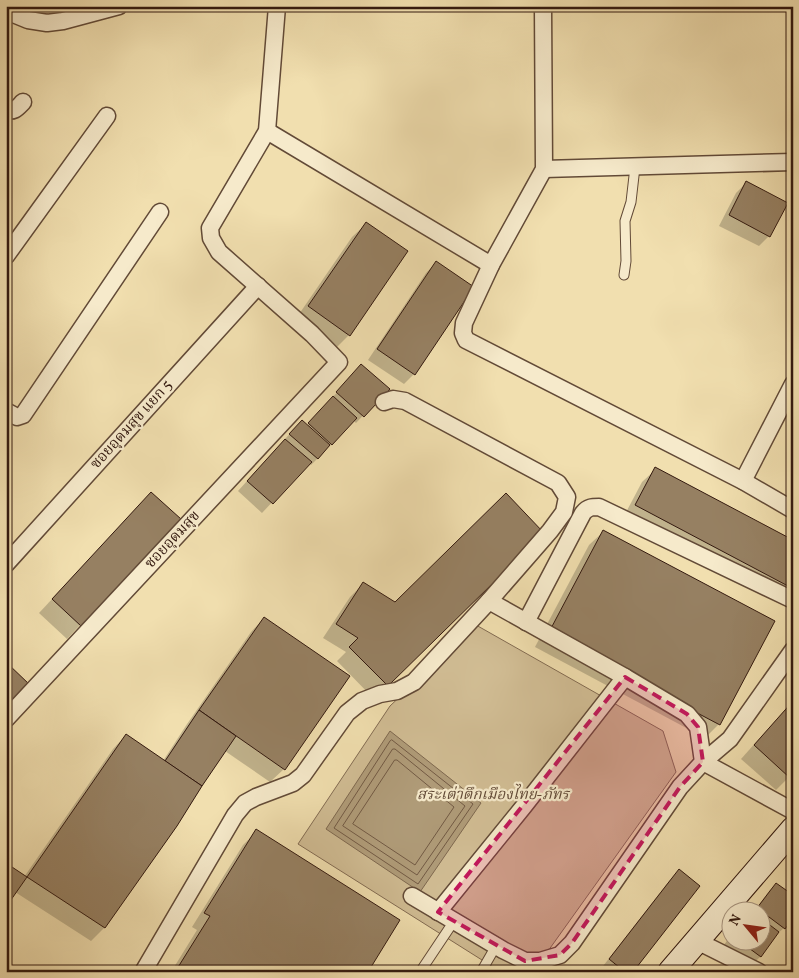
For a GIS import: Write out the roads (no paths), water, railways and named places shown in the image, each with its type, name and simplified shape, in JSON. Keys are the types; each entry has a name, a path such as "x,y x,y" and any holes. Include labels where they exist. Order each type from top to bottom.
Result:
{"street":[{"path":"6,10 28,20 46,23 63,21 119,6"},
{"path":"258,286 219,252 210,238 210,228 267,131 277,6"},
{"path":"543,6 544,169 491,265 464,323 463,333 466,340 743,481 793,510"},
{"path":"6,110 12,111 23,102"},
{"path":"6,256 107,116"},
{"path":"267,131 491,265"},
{"path":"544,169 793,162"},
{"path":"6,411 17,417 22,415 160,212"},
{"name":"ซอยอุดมสุข","path":"6,719 339,362 312,334 258,286"},
{"name":"ซอยอุดมสุข แยก 5","path":"6,564 258,286"},
{"path":"743,481 793,384"},
{"path":"143,972 235,816 245,803 256,796 293,784 303,775 347,713 362,702 414,682 489,601 550,531 564,512 567,497 558,483 405,401 393,399 384,402"},
{"path":"526,622 583,513 588,508 593,507 599,507 793,600"},
{"path":"489,601 687,714 698,727 703,762"},
{"path":"412,896 525,961 540,960 560,955 572,943 680,787 703,762 730,739 793,650"},
{"path":"438,912 625,677"},
{"path":"703,762 793,811"},
{"path":"670,972 793,829"},
{"path":"698,941 759,972"}],"lane":[{"path":"624,275 626,261 625,221 631,202 635,167"},
{"path":"420,972 454,921"},
{"path":"480,972 496,946"}],"water":[{"path":"390,731 481,803 420,892 326,829"}],"park label":[{"name":"สระเต่าตึกเมืองไทย-ภัทร","path":"493,795"}]}
